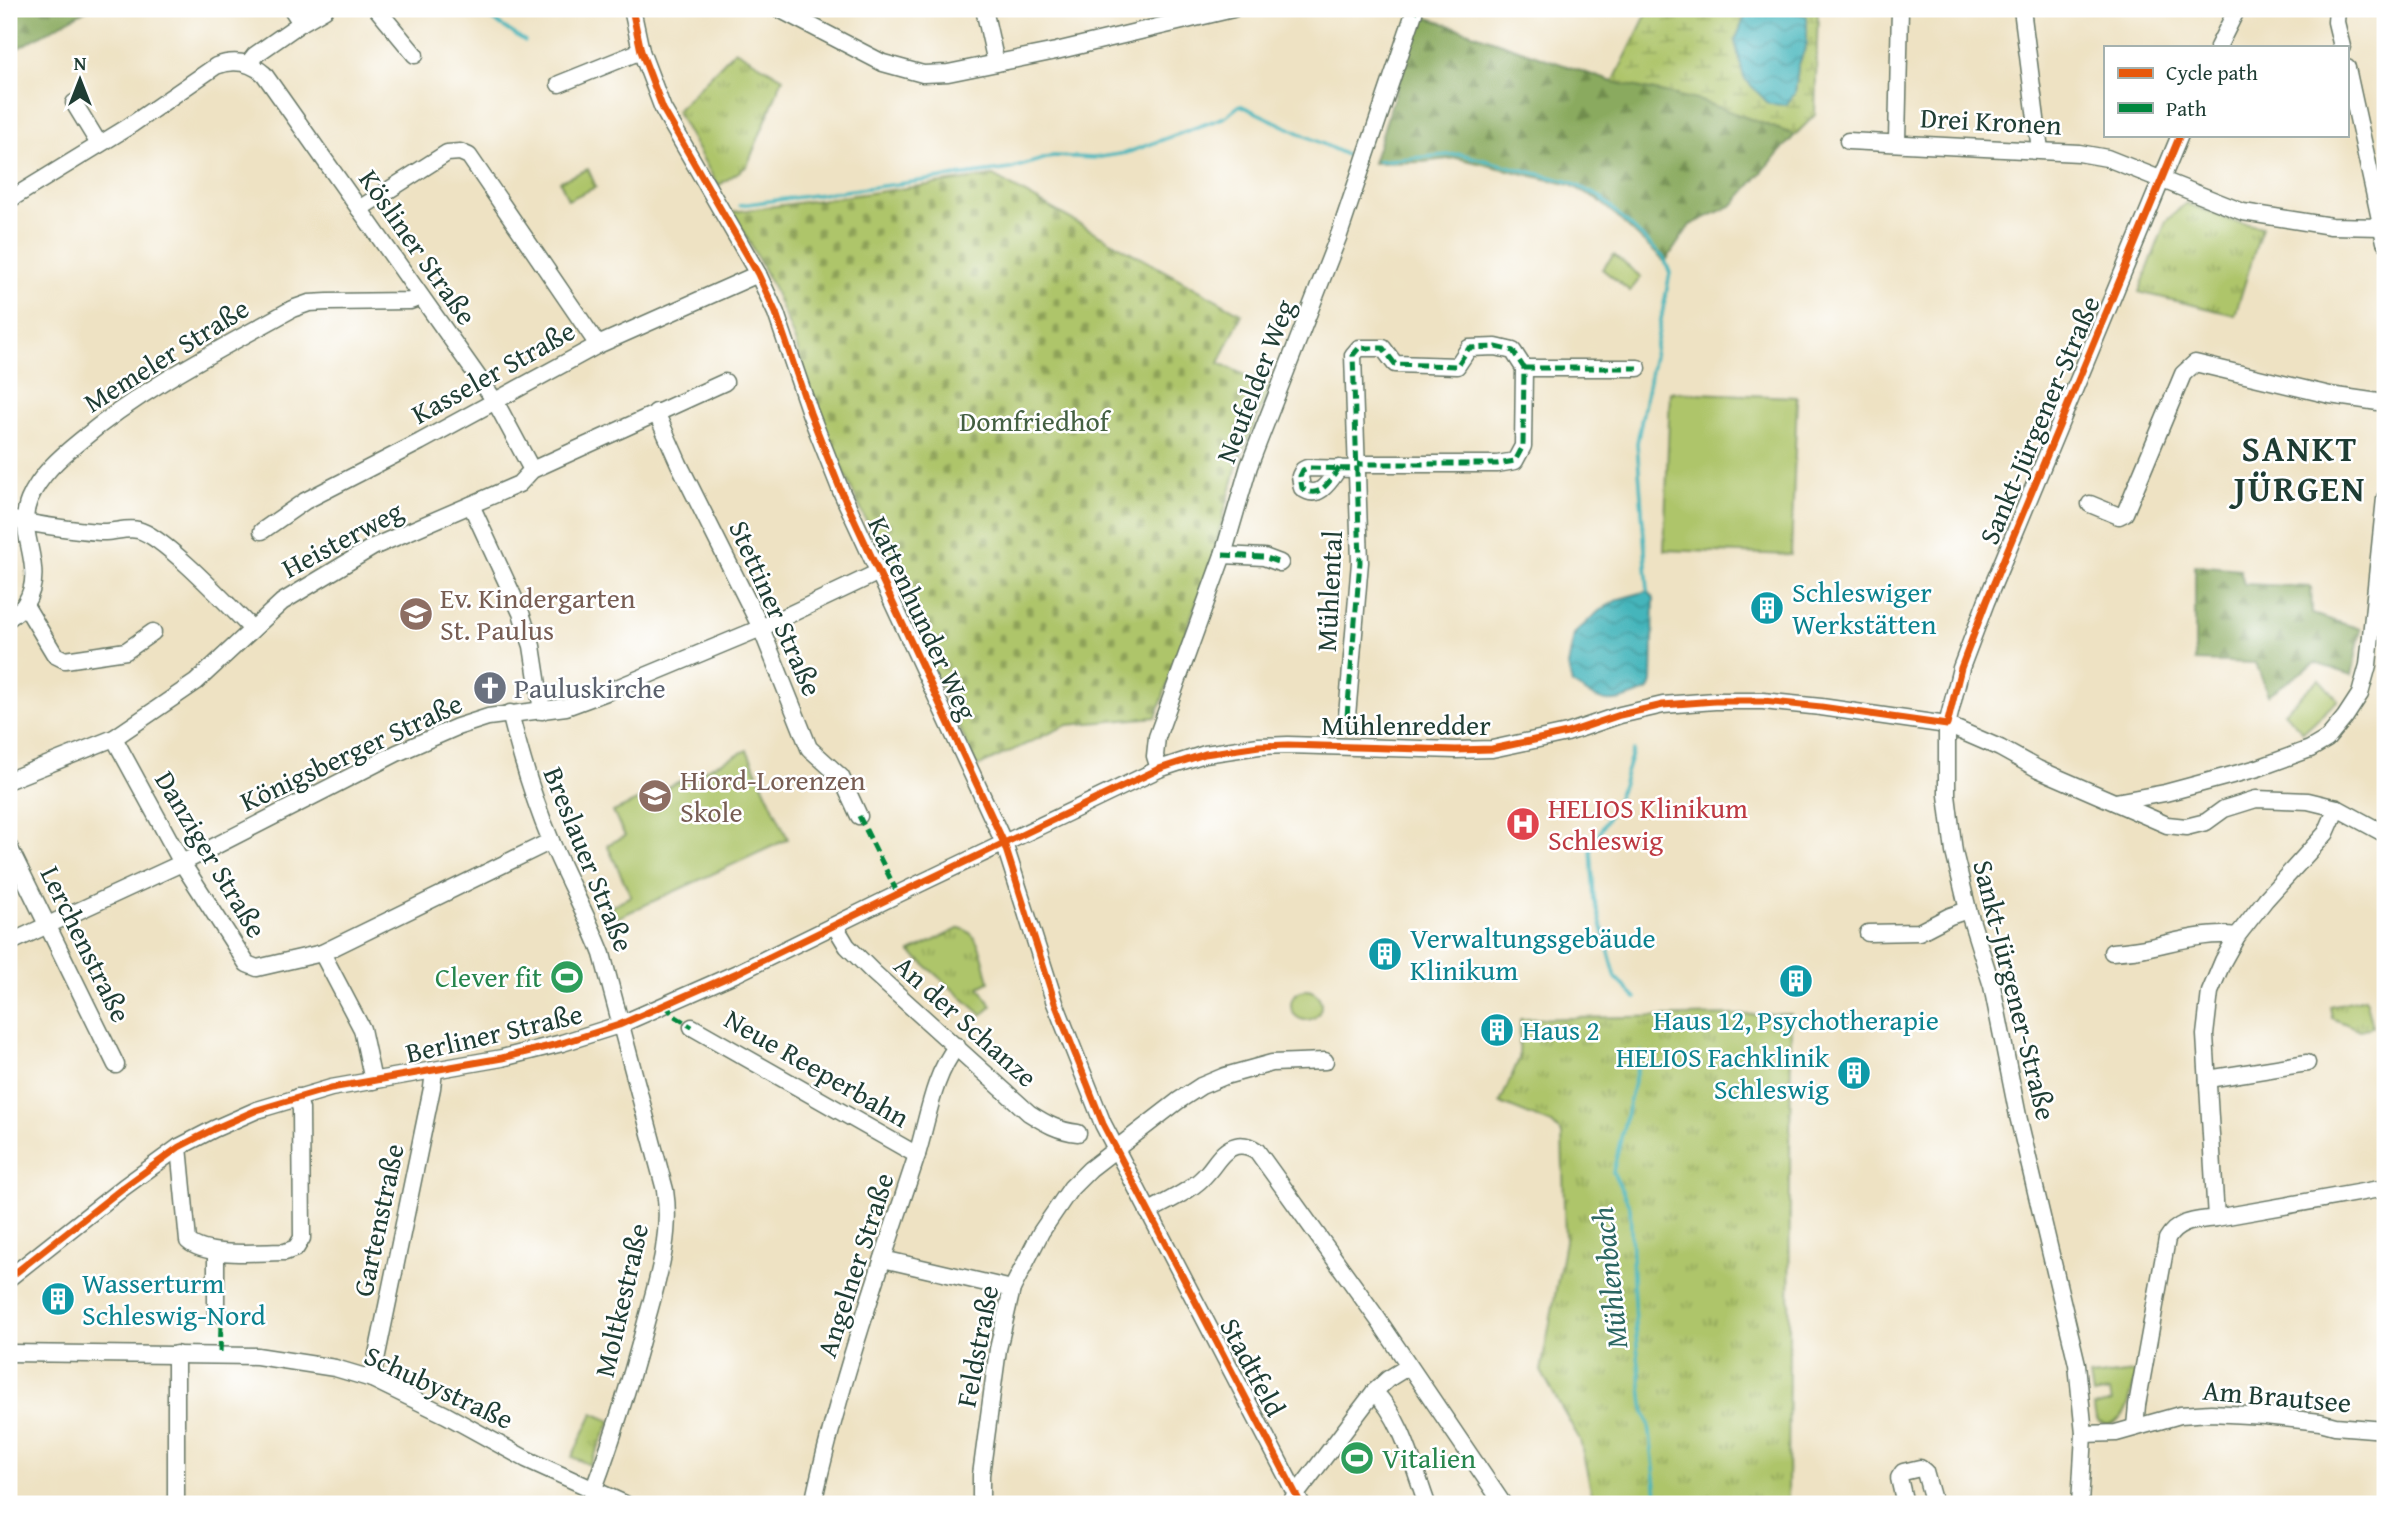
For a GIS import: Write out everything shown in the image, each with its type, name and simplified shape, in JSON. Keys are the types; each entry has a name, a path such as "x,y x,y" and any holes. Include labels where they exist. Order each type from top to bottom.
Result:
{"street":[{"path":"292,9 301,23"},
{"path":"9,201 128,127 216,66 232,62 248,64 255,55 325,9"},
{"path":"377,9 415,55"},
{"name":"Kattenhunder Weg","path":"632,9 641,51 663,109 758,274 776,313 810,413 841,491 1004,843 1055,1003 1103,1124 1167,1249"},
{"path":"779,9 883,63 923,74 948,73 996,63 1233,9"},
{"path":"984,9 996,63"},
{"name":"Drei Kronen","path":"1897,141 1900,9"},
{"path":"2022,9 2040,150"},
{"path":"2218,46 2237,9"},
{"path":"2337,9 2336,22 2342,46"},
{"name":"Neufelder Weg","path":"1159,769 1155,756 1157,737 1223,555 1249,466 1339,235 1412,11"},
{"path":"559,84 641,51"},
{"name":"Kösliner Straße","path":"248,64 264,74 495,401 532,470"},
{"path":"2348,72 2381,197 2384,234"},
{"path":"74,103 99,144"},
{"name":"Sankt-Jürgener-Straße","path":"2080,1504 2084,1434 2077,1364 2018,1116 1992,986 1968,910 1954,852 1947,795 1947,725 1961,668 1986,602 2180,136"},
{"name":"Drei Kronen","path":"1848,141 1897,141 2079,152 2107,158 2243,212 2384,234"},
{"path":"359,209 447,153 460,152 469,156 598,345"},
{"name":"Kasseler Straße","path":"262,531 305,501 598,345 758,274"},
{"name":"Memeler Straße","path":"25,605 34,578 26,523 27,503 53,463 112,414 147,390 292,309 309,303 410,301 421,297"},
{"name":"Mühlental","path":"1347,716 1360,562 1353,355 1359,348 1383,348 1395,364 1457,366 1469,348 1496,347 1513,351 1524,369"},
{"path":"2091,504 2119,516 2125,513 2183,374 2195,363 2330,395 2385,402"},
{"path":"1339,468 1497,464 1515,461 1523,446 1524,369 1638,369"},
{"name":"Heisterweg","path":"9,780 114,738 196,682 282,602 373,547 519,484 532,470 725,382"},
{"name":"Stettiner Straße","path":"656,412 761,628 809,748 841,777 859,816"},
{"path":"2115,802 2165,793 2258,768 2301,753 2327,739 2360,694 2368,665 2385,498"},
{"path":"471,505 521,613 532,646 542,711"},
{"path":"9,519 104,533 135,529 149,534 207,584 252,629"},
{"path":"1223,555 1264,557 1280,563"},
{"name":"Königsberger Straße","path":"9,943 182,863 397,753 457,727 510,713 566,707 761,628 879,572"},
{"path":"9,618 25,605 55,654 65,660 126,651 153,632"},
{"name":"Mühlenredder","path":"1004,843 1159,769 1205,754 1259,746 1492,749 1567,733 1620,715 1662,705 1715,701 1763,701 1821,706 1947,725 2115,802"},
{"name":"Breslauer Straße","path":"510,713 527,781 593,932 619,1025"},
{"name":"Danziger Straße","path":"114,738 182,863 247,964 257,968 322,953 551,841"},
{"path":"2165,793 2162,813 2167,825"},
{"path":"2115,802 2167,825 2186,827 2206,822 2224,809 2256,799 2308,801 2337,808 2385,834"},
{"path":"2216,1218 2205,1024 2210,992 2237,936 2266,899 2326,833 2337,808"},
{"name":"Berliner Straße","path":"9,1278 179,1147 257,1110 331,1088 502,1058 619,1025 737,973 1004,843"},
{"name":"Lerchenstraße","path":"9,847 116,1065"},
{"path":"1868,933 1919,932 1968,910"},
{"name":"An der Schanze","path":"835,926 846,946 864,964 1029,1113 1063,1132 1078,1133"},
{"path":"2112,952 2147,948 2211,934 2237,936"},
{"path":"322,953 362,1029 373,1081"},
{"name":"Moltkestraße","path":"592,1498 626,1399 666,1247 668,1225 666,1191 619,1025"},
{"name":"Neue Reeperbahn","path":"692,1027 917,1155"},
{"name":"Angelner Straße","path":"813,1504 825,1445 917,1155 936,1086 945,1061 957,1046"},
{"name":"Feldstraße","path":"981,1504 981,1475 998,1349 1012,1289 1041,1232 1071,1188 1090,1169 1201,1086 1225,1076 1272,1063 1325,1061"},
{"path":"2208,1079 2307,1063"},
{"name":"Gartenstraße","path":"372,1379 434,1071"},
{"path":"179,1147 188,1241 195,1248 216,1252 285,1252 296,1248 302,1238 301,1110 297,1097"},
{"path":"1147,1212 1207,1175 1224,1153 1235,1146 1257,1151 1503,1504"},
{"path":"2135,1427 2167,1239 2172,1231 2180,1224 2385,1188"},
{"name":"Stadtfeld","path":"1167,1249 1295,1501 1374,1392 1409,1366"},
{"path":"216,1252 216,1313"},
{"path":"883,1259 1012,1289"},
{"name":"Schubystraße","path":"9,1353 257,1356 335,1368 372,1379 592,1498 625,1504"},
{"path":"176,1354 176,1504"},
{"path":"1374,1392 1383,1400 1392,1415 1427,1504"},
{"name":"Am Brautsee","path":"2084,1434 2116,1433 2180,1415 2211,1413 2265,1416 2385,1430"},
{"path":"1905,1504 1899,1478 1903,1472 1920,1468 1925,1472 1934,1504"}],"green space":[{"path":"9,9 88,9 9,53"},
{"path":"1649,9 1748,9 1747,13 1795,93 1798,67 1806,43 1807,17 1782,9 1818,9 1815,115 1795,135 1698,100 1613,82"},
{"path":"1420,15 1613,82 1698,100 1795,135 1733,205 1690,225 1665,262 1599,200 1571,185 1457,158 1373,163"},
{"path":"735,50 783,78 747,166 718,186 676,111"},
{"path":"588,169 596,187 568,200 560,181"},
{"name":"Domfriedhof","path":"993,176 1242,314 1219,363 1270,387 1237,466 1212,558 1156,717 1067,725 977,767 816,410 795,341 772,285 733,212"},
{"path":"2186,203 2230,220 2262,227 2235,315 2139,292 2166,221"},
{"path":"1614,255 1641,277 1630,291 1602,269"},
{"path":"1670,392 1797,397 1791,555 1664,550"},
{"path":"2195,565 2240,569 2244,584 2311,587 2312,614 2361,629 2352,675 2315,663 2268,695 2256,663 2195,661"},
{"path":"2319,679 2338,700 2303,732 2284,712"},
{"path":"747,750 788,839 617,918 611,906 631,896 607,845 625,836 613,812"},
{"path":"960,928 973,936 981,950 989,982 979,987 992,1006 982,1015 910,952"},
{"path":"1306,990 1317,994 1321,1005 1317,1016 1306,1020 1295,1016 1291,1005 1295,994"},
{"path":"2365,998 2372,1027 2360,1030 2332,1018 2330,1006"},
{"path":"1791,1014 1788,1504 1594,1504 1580,1440 1541,1371 1565,1241 1562,1134 1552,1124 1500,1103 1519,1059 1520,1019"},
{"path":"2136,1372 2124,1414 2112,1424 2099,1422 2094,1407 2112,1402 2110,1392 2093,1395 2090,1377"},
{"path":"593,1413 611,1421 590,1465 572,1457"}],"water":[{"path":"1748,9 1782,9 1807,16 1807,43 1798,67 1795,93 1786,105 1769,104 1744,78 1735,41"},
{"path":"1648,591 1654,598 1652,682 1649,690 1625,699 1609,701 1594,697 1572,684 1568,666 1574,634 1599,611 1619,599"}],"waterway":[{"path":"476,9 525,41"},
{"path":"740,205 1010,169 1053,156 1094,158 1126,153 1225,117 1240,105 1357,160"},
{"path":"1377,161 1460,154 1570,182 1600,197 1664,258 1670,273 1637,443 1648,591"},
{"name":"Mühlenbach","path":"1633,751 1618,798 1591,849 1594,898 1616,978 1636,998"},
{"name":"Mühlenbach","path":"1641,1052 1613,1172 1630,1207 1635,1326 1643,1405 1649,1425 1658,1504"}],"marked path":[{"path":"1414,13 1416,9"},
{"path":"1347,716 1360,562 1353,355 1359,348 1383,348 1395,364 1457,366 1469,348 1496,347 1513,351 1524,368 1523,446 1515,461 1497,464 1357,464"},
{"path":"1524,368 1638,368"},
{"path":"1339,468 1336,473 1324,488 1319,491 1302,488 1300,476 1307,468 1357,469"},
{"path":"1223,555 1264,557 1280,563"},
{"path":"859,816 898,894"},
{"path":"665,1005 676,1017 692,1027"},
{"path":"216,1313 221,1325 220,1354"}],"cycle path":[{"path":"632,9 641,51 663,109 758,274 776,313 810,413 841,491 1004,843 1055,1003 1103,1124 1301,1504"},
{"path":"9,1278 179,1147 257,1110 331,1088 502,1058 619,1025 737,973 1159,769 1205,754 1259,746 1288,745 1492,749 1567,733 1620,715 1663,705 1715,701 1763,701 1947,725 1961,668 1986,602 2180,136"}],"place":[{"name":"Schleswiger Werkstätten","path":"1767,608"},
{"name":"Ev. Kindergarten St. Paulus","path":"416,614"},
{"name":"Pauluskirche","path":"490,688"},
{"name":"Hiord-Lorenzen Skole","path":"655,796"},
{"name":"HELIOS Klinikum Schleswig","path":"1523,824"},
{"name":"Verwaltungsgebäude Klinikum","path":"1385,954"},
{"name":"Clever fit","path":"567,977"},
{"name":"Haus 12, Psychotherapie","path":"1796,981"},
{"name":"Haus 2","path":"1497,1030"},
{"name":"HELIOS Fachklinik Schleswig","path":"1854,1073"},
{"name":"Wasserturm Schleswig-Nord","path":"58,1299"},
{"name":"Vitalien","path":"1357,1458"}],"district":[{"name":"SANKT JÜRGEN","path":"2300,469"}]}
